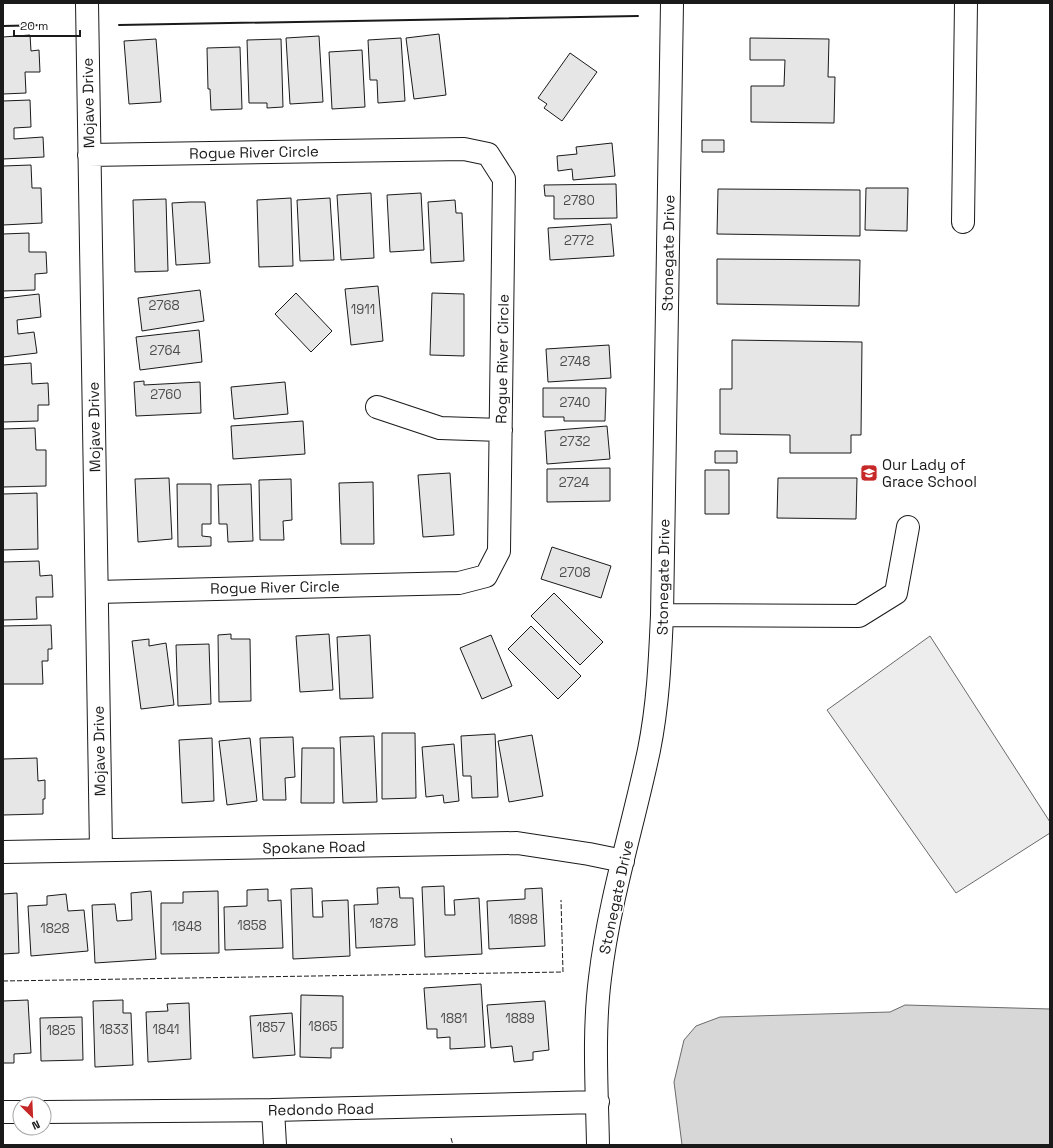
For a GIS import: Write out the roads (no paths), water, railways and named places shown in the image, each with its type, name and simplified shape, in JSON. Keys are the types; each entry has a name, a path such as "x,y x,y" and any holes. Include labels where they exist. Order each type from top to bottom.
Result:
{"street":[{"name":"Mojave Drive","path":"87,3 98,592 101,850"},
{"name":"Stonegate Drive","path":"598,1145 597,1051 600,978 623,861 649,749 659,687 662,615 672,3"},
{"path":"963,222 966,3"},
{"name":"Rogue River Circle","path":"89,155 464,148 488,154 504,179 499,551 486,576 459,583 98,592"},
{"path":"377,407 440,428 501,430"},
{"path":"662,615 859,616 896,593 908,527"},
{"name":"Spokane Road","path":"3,852 517,843 589,854 623,861"},
{"name":"Redondo Road","path":"52,1112 273,1110 598,1102"},
{"path":"273,1110 275,1145"}],"place":[{"name":"Our Lady of Grace School","path":"869,473"}]}
